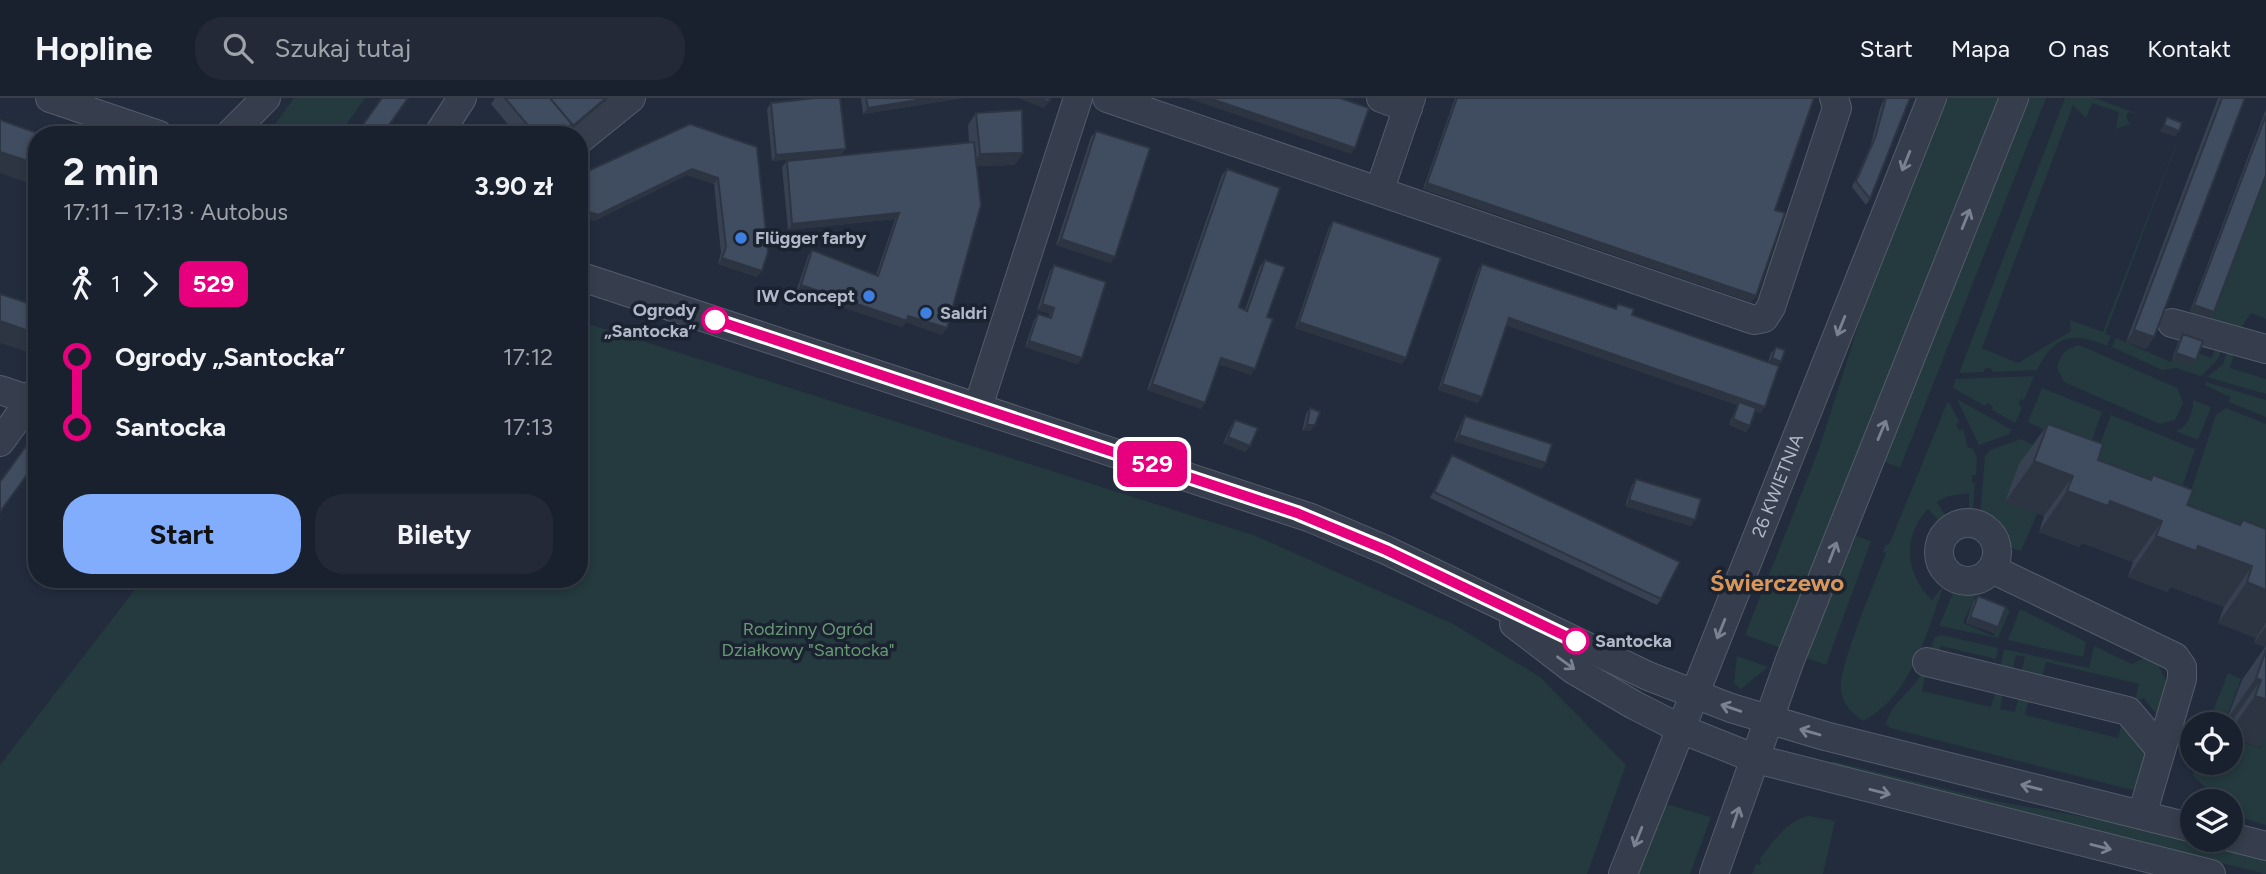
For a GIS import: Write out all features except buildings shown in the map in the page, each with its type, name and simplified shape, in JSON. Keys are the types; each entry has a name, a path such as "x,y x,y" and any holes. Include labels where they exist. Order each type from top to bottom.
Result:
{"street":[{"path":"50,98 132,126"},
{"path":"238,126 266,98"},
{"path":"444,126 462,98"},
{"path":"588,134 631,98"},
{"path":"978,407 1078,98"},
{"path":"1107,98 1380,189 1754,320 1764,318 1771,306 1837,108 1834,98"},
{"path":"1380,189 1410,103 1381,98"},
{"name":"26 KWIETNIA","path":"1623,874 1932,98"},
{"path":"1714,874 1768,720 2014,98"},
{"path":"588,279 1292,511 1374,544 1695,695 1768,720 2180,825"},
{"path":"2172,323 2266,349"},
{"path":"0,390 28,395"},
{"path":"0,442 28,403"},
{"path":"1992,569 2175,657 2182,667 2182,679 2142,815"},
{"path":"1472,592 1574,670 1681,729 1756,760 2211,874"},
{"path":"1927,662 2128,711 2160,750"},
{"path":"2243,840 2266,846"}],"green space":[{"path":"294,98 365,98 345,126 274,126"},
{"path":"1945,98 1999,98 1990,128 1781,648 1745,635 1819,449 1868,295"},
{"path":"2028,98 2046,98 1900,468 1883,461"},
{"path":"2065,98 2095,98 2140,115 2128,112 2126,117 2130,124 2116,129 2119,112 2092,103 2086,118 2073,105 1982,348 2018,363 2071,331 2070,320 2103,332 2194,98 2105,334 2111,336 2107,346 2084,338 2066,339 2050,349 2037,370 1992,372 1991,368 1984,369 1984,372 1959,373"},
{"path":"2266,111 2266,319 2251,313 2241,328 2190,315"},
{"name":"Rodzinny Ogród Działkowy \"Santocka\"","path":"588,324 1256,536 1453,624 1540,677 1626,765 1587,874 0,874 0,765 136,588 588,588"},
{"path":"2116,338 2171,362 2179,342 2212,358 2216,346 2222,348 2218,359 2201,376 2176,368 2162,370 2112,347"},
{"path":"2079,345 2177,388 2183,403 2175,420 2160,424 2064,382 2057,367 2059,362 2067,350"},
{"path":"2228,349 2234,354 2230,368 2266,379 2266,394 2207,377 2223,364"},
{"path":"2034,376 2024,400 2021,399 2018,405 2022,407 2015,423 1992,410 1993,407 1987,403 1985,406 1953,388 1956,379"},
{"path":"2206,382 2266,400 2266,417 2229,402 2230,397 2205,385"},
{"path":"2042,388 2102,412 2088,451 2028,422"},
{"path":"1957,399 2012,430 2009,434 1979,445"},
{"path":"2193,400 2211,407 2198,440 2176,431 2184,426 2189,418"},
{"path":"1947,403 1959,422 1956,424 1959,431 1963,429 1968,448 1972,447 1977,458 1976,475 1972,475 1972,482 1975,483 1973,512 1969,510 1969,493 1948,496 1937,502 1946,517 1940,522 1928,509 1914,531 1910,555 1916,579 1932,600 1944,585 1923,643 1905,680 1880,710 1863,721 1849,708 1842,696 1846,663 1886,553 1883,551 1886,545 1889,545"},
{"path":"2226,408 2266,424 2266,545 2187,503 2216,415"},
{"path":"2111,415 2195,449 2179,497 2094,460"},
{"path":"2021,439 2083,468 2005,502 2037,514 2021,551 2006,546 2003,533 1980,515 1985,456 1990,450"},
{"path":"1856,536 1871,541 1826,665 1807,658 1808,651 1849,546 1852,546"},
{"path":"1955,589 1977,593 1963,623 1993,636 2006,608 2010,610 1998,638 1939,626"},
{"path":"2020,609 2086,642 2083,657 2008,640"},
{"path":"1942,635 1998,648 1996,659 1941,646 1938,655 1929,653 1935,637"},
{"path":"2094,646 2132,664 2152,654 2167,682 2159,727 2151,724 2157,715 2144,698 2135,701 2139,684 2046,662 2041,679 2021,674 2025,657 2016,655 2012,672 2000,669 2004,649 2089,668"},
{"path":"1737,656 1768,667 1741,689 1734,683"},
{"path":"1922,672 1925,677 1922,691 1991,707 1996,690 2003,692 2000,709 2015,712 2019,695 2029,698 2025,715 2118,738 2123,720 2149,756 2139,786 2132,790 1890,728 1886,724 1892,710"},
{"path":"2228,673 2241,679 2229,712 2213,712"},
{"path":"2266,730 2266,825 2243,818 2243,789 2207,789 2193,775 2243,775 2243,743 2260,748"},
{"path":"1832,761 1995,801 2114,822 2180,838 2180,852 2241,852 2266,858 2266,874 1831,768"},
{"path":"1666,804 1711,817 1690,874 1636,874"},
{"path":"1810,816 1835,821 1823,874 1752,874 1756,864 1761,865 1760,858 1782,832 1795,821"}],"bus line":[{"name":"529","path":"715,320 1297,513 1434,572 1576,641"}],"place":[{"name":"Flügger farby","path":"741,238"},
{"name":"IW Concept","path":"869,296"},
{"name":"Saldri","path":"926,313"},
{"name":"Ogrody „Santocka”","path":"715,320"},
{"name":"Santocka","path":"1576,641"}],"district":[{"name":"Świerczewo","path":"1777,583"}]}
